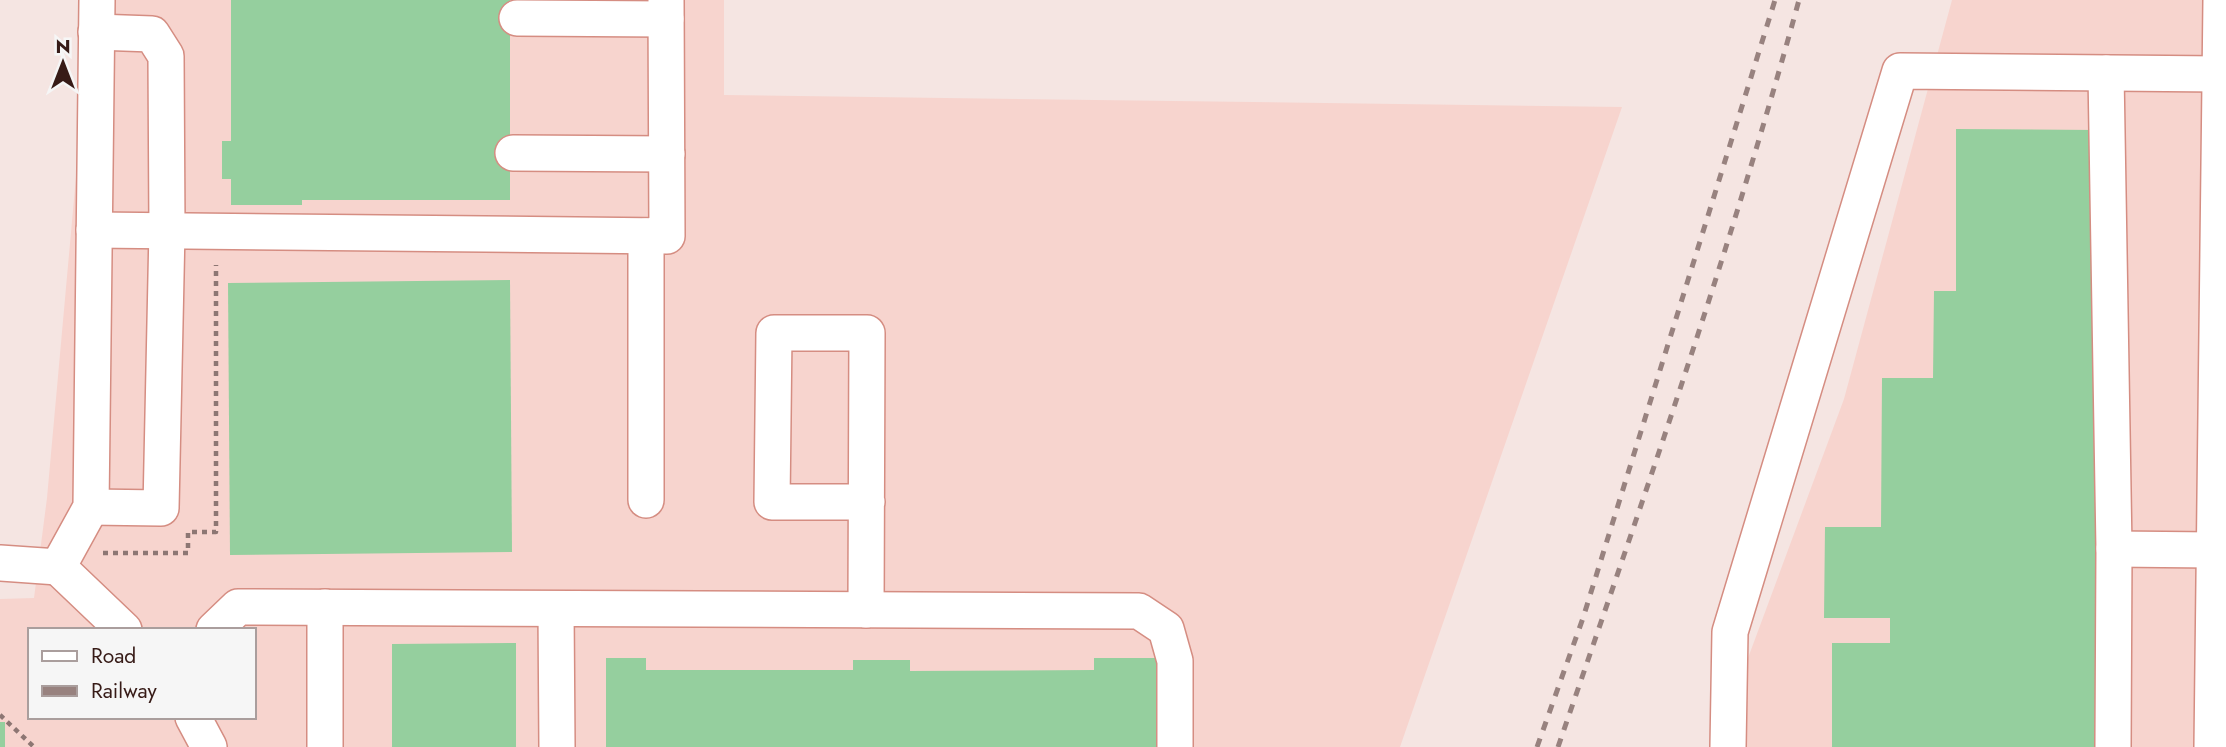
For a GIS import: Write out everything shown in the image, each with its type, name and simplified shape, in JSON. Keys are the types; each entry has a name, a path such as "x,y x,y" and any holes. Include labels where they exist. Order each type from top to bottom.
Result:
{"street":[{"path":"94,230 667,236 666,9 517,18"},
{"path":"2212,747 2217,563 2220,74 2223,13"},
{"path":"58,566 91,507 97,16 152,34 166,55 167,230 161,508 91,507"},
{"path":"1728,747 1730,632 1900,72 2220,74"},
{"path":"2106,73 2114,549 2113,747"},
{"path":"513,153 667,154"},
{"path":"646,236 646,499"},
{"path":"866,610 867,502 867,333 774,332 772,502 867,502"},
{"path":"2114,549 2217,563"},
{"path":"0,563 58,566 122,628"},
{"path":"216,628 238,607 1139,611 1166,629 1174,656 1175,747"},
{"path":"325,607 325,747"},
{"path":"556,608 556,747"},
{"path":"193,719 209,747"}],"path":[{"path":"102,553 188,553 188,533 216,533 215,231"},
{"path":"0,715 34,747"}],"shaded area":[{"path":"92,0 724,0 724,95 1622,107 1400,747 0,747 0,599 34,598 47,498"},
{"path":"1952,0 2226,0 2226,747 1715,747 1844,399"}],"building":[{"path":"231,0 510,0 510,200 302,200 302,205 231,205 231,179 222,179 222,141 231,141"},
{"path":"1956,129 2096,130 2095,747 1832,747 1832,643 1890,643 1890,618 1824,618 1825,527 1881,527 1882,378 1933,378 1934,291 1956,291"},
{"path":"510,280 512,552 230,555 228,283"},
{"path":"516,643 516,747 392,747 392,644"},
{"path":"606,658 646,658 646,670 853,670 853,660 910,660 910,671 1094,670 1094,658 1156,658 1157,747 606,747"},
{"path":"0,722 5,722 5,747 0,747"}],"railway":[{"path":"1537,747 1583,618 1775,0"},
{"path":"1558,747 1715,282 1799,0"}]}
